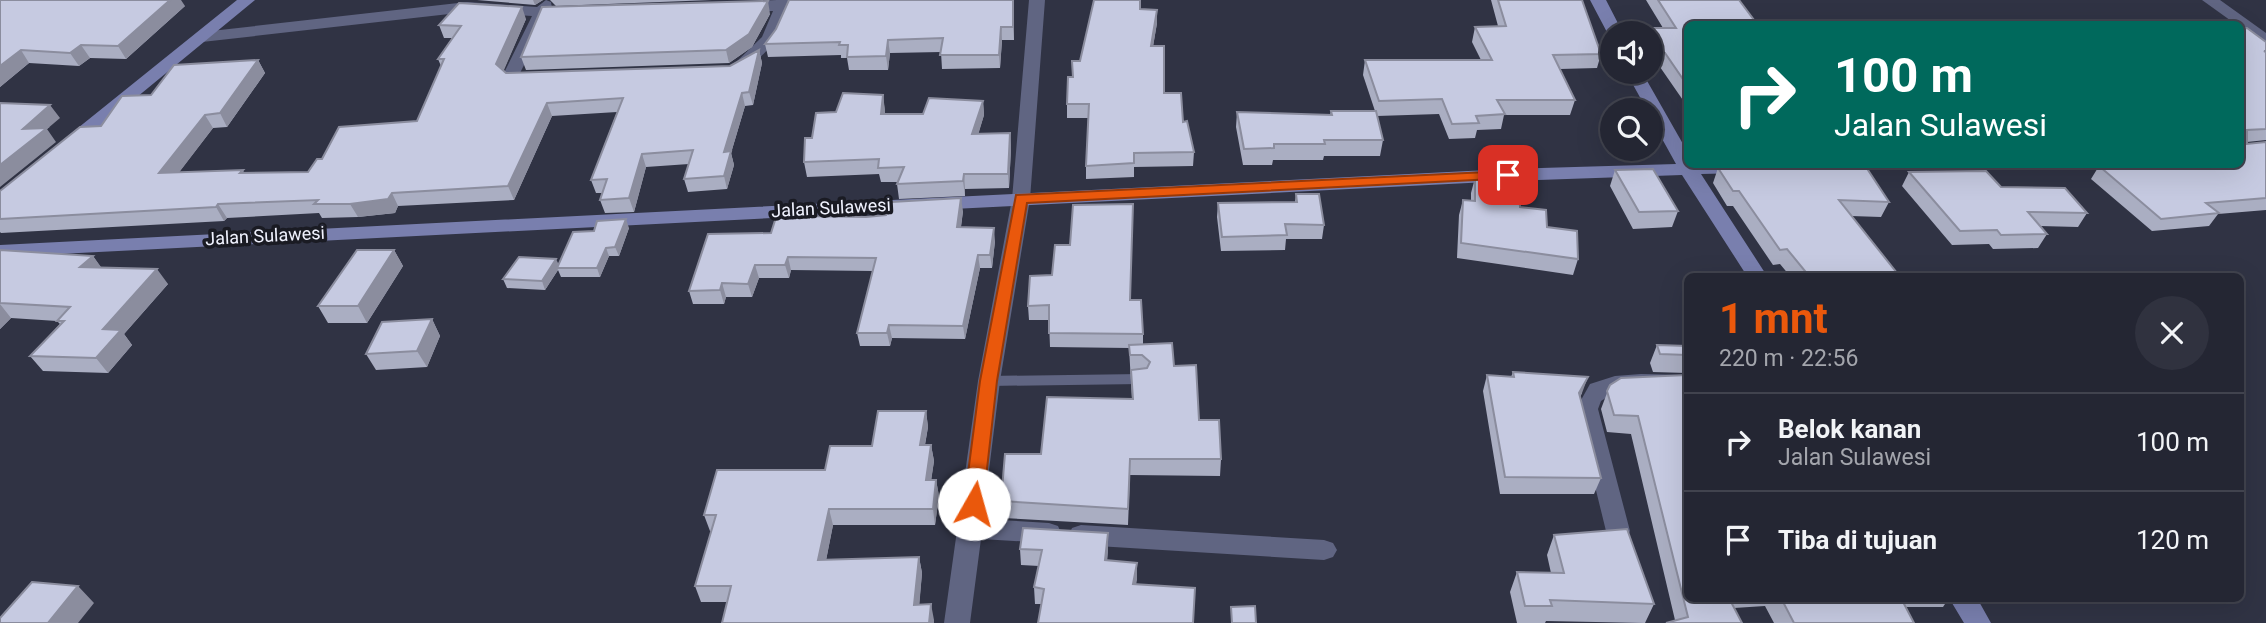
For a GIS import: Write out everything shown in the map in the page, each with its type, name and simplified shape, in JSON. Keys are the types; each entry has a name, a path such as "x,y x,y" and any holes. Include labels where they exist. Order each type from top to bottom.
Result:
{"street":[{"path":"53,157 247,0"},
{"path":"957,623 989,381 1021,199 1037,0"},
{"path":"1598,0 1609,21"},
{"path":"2210,0 2239,21"},
{"path":"725,73 739,70 764,46 785,3"},
{"path":"730,8 785,3 824,4"},
{"path":"202,37 467,7 544,7 582,13"},
{"path":"544,7 510,77 552,79"},
{"path":"2244,25 2266,41"},
{"path":"1641,84 1684,162"},
{"name":"Jalan Sulawesi","path":"0,250 1021,199 1727,168"},
{"path":"1688,169 1755,273"},
{"path":"1618,531 1587,409 1590,398 1598,390 1614,385 1684,383"},
{"path":"970,528 1324,550"},
{"path":"1965,602 1978,623"}],"lane":[{"path":"989,381 1141,379"}],"building":[{"path":"0,0 170,0 118,46 81,45 70,53 21,50 0,66"},
{"path":"789,0 1013,0 1013,27 1001,27 999,55 940,55 943,38 888,40 886,56 847,57 848,45 839,45 840,42 765,44 776,29"},
{"path":"1094,0 1140,0 1140,9 1157,10 1151,46 1164,46 1164,93 1181,93 1183,122 1187,121 1194,152 1134,153 1134,163 1086,166 1089,104 1067,104 1068,77 1073,77 1072,61 1080,61"},
{"path":"1498,0 1582,0 1600,54 1553,55 1575,100 1497,100 1505,114 1476,116 1479,123 1452,124 1442,99 1379,101 1365,60 1492,60 1475,27 1506,26"},
{"path":"1658,0 1739,0 1755,21 1684,21 1684,81 1663,53 1663,28 1676,28"},
{"path":"768,1 749,34 726,50 521,57 542,7"},
{"path":"459,3 522,7 496,64 506,73 730,66 759,50 749,92 742,93 724,152 731,151 724,176 684,179 693,150 642,154 629,198 600,200 607,179 591,180 623,98 547,103 508,186 392,193 388,199 350,204 314,204 318,200 218,204 216,207 0,219 0,191 80,127 101,126 122,96 151,95 174,65 258,60 220,113 205,115 159,173 243,170 240,173 308,172 317,159 322,159 339,127 417,121 444,59 438,59 461,26 439,25"},
{"path":"2244,28 2266,42 2266,129 2247,130 2247,144 2266,142 2266,198 2206,203 2219,213 2161,219 2101,168 2244,168"},
{"path":"843,93 883,95 881,114 923,114 929,98 983,101 972,134 1010,133 1008,174 964,174 963,181 897,184 904,167 878,168 879,159 804,162 805,138 812,138 816,113 836,112"},
{"path":"0,103 50,105 23,129 47,128 0,165"},
{"path":"1331,111 1376,111 1383,140 1324,140 1325,144 1274,144 1274,148 1244,149 1237,112 1332,115"},
{"path":"1718,168 1867,168 1889,202 1839,200 1897,273 1807,273 1787,249 1780,250 1739,191 1733,191"},
{"path":"1653,169 1678,211 1639,212 1615,170"},
{"path":"1986,171 2001,187 2065,188 2087,213 2028,212 2047,234 2001,235 1997,230 1960,231 1909,172"},
{"path":"1475,178 1519,183 1520,207 1546,210 1547,227 1577,231 1578,259 1461,243 1463,200 1475,201"},
{"path":"1296,194 1319,194 1324,225 1285,224 1287,235 1222,237 1218,203 1297,202"},
{"path":"961,198 957,227 994,228 990,255 978,255 963,326 889,325 887,333 857,333 876,258 788,257 785,265 755,265 748,284 722,283 720,290 689,291 708,234 771,233 778,211 802,211 801,216 866,217 886,215 891,202"},
{"path":"1133,204 1130,300 1141,300 1143,334 1049,333 1049,305 1028,306 1030,276 1052,275 1055,245 1070,245 1073,205"},
{"path":"626,219 615,247 606,248 597,268 557,268 573,232 594,231 597,221"},
{"path":"0,250 93,256 80,267 157,269 103,329 121,330 96,358 30,356 64,321 57,321 70,307 0,303"},
{"path":"357,250 394,250 358,306 318,306"},
{"path":"519,257 556,259 542,281 503,279"},
{"path":"432,319 417,351 366,354 382,322"},
{"path":"1172,343 1174,366 1196,365 1199,420 1219,420 1221,459 1130,459 1128,509 1001,501 1005,454 1041,454 1047,397 1133,399 1131,370 1147,368 1150,362 1142,355 1130,355 1129,345"},
{"path":"1657,345 1684,346 1684,355 1660,354"},
{"path":"1513,372 1588,377 1579,393 1601,478 1505,477 1487,375 1514,377"},
{"path":"1684,375 1684,601 1638,416 1614,415 1607,391 1610,385 1621,378"},
{"path":"878,411 926,411 920,445 931,445 926,480 936,480 933,509 829,509 818,560 919,557 914,605 931,604 929,623 722,623 731,586 695,586 716,515 704,515 717,470 825,470 830,446 872,446"},
{"path":"1023,528 1108,533 1105,560 1137,563 1133,584 1195,588 1193,623 1038,623 1044,589 1034,587 1042,550 1020,549"},
{"path":"1627,529 1654,604 1550,600 1552,606 1525,606 1517,572 1564,573 1554,535"},
{"path":"32,582 78,586 48,623 0,623 0,618"},
{"path":"1684,602 1731,602 1742,623 1666,623 1688,617"},
{"path":"1783,602 1903,602 1914,623 1794,623"},
{"path":"1255,606 1256,623 1232,623 1231,607"}],"route":[{"path":"974,504 989,381 1021,199 1508,175"}]}
